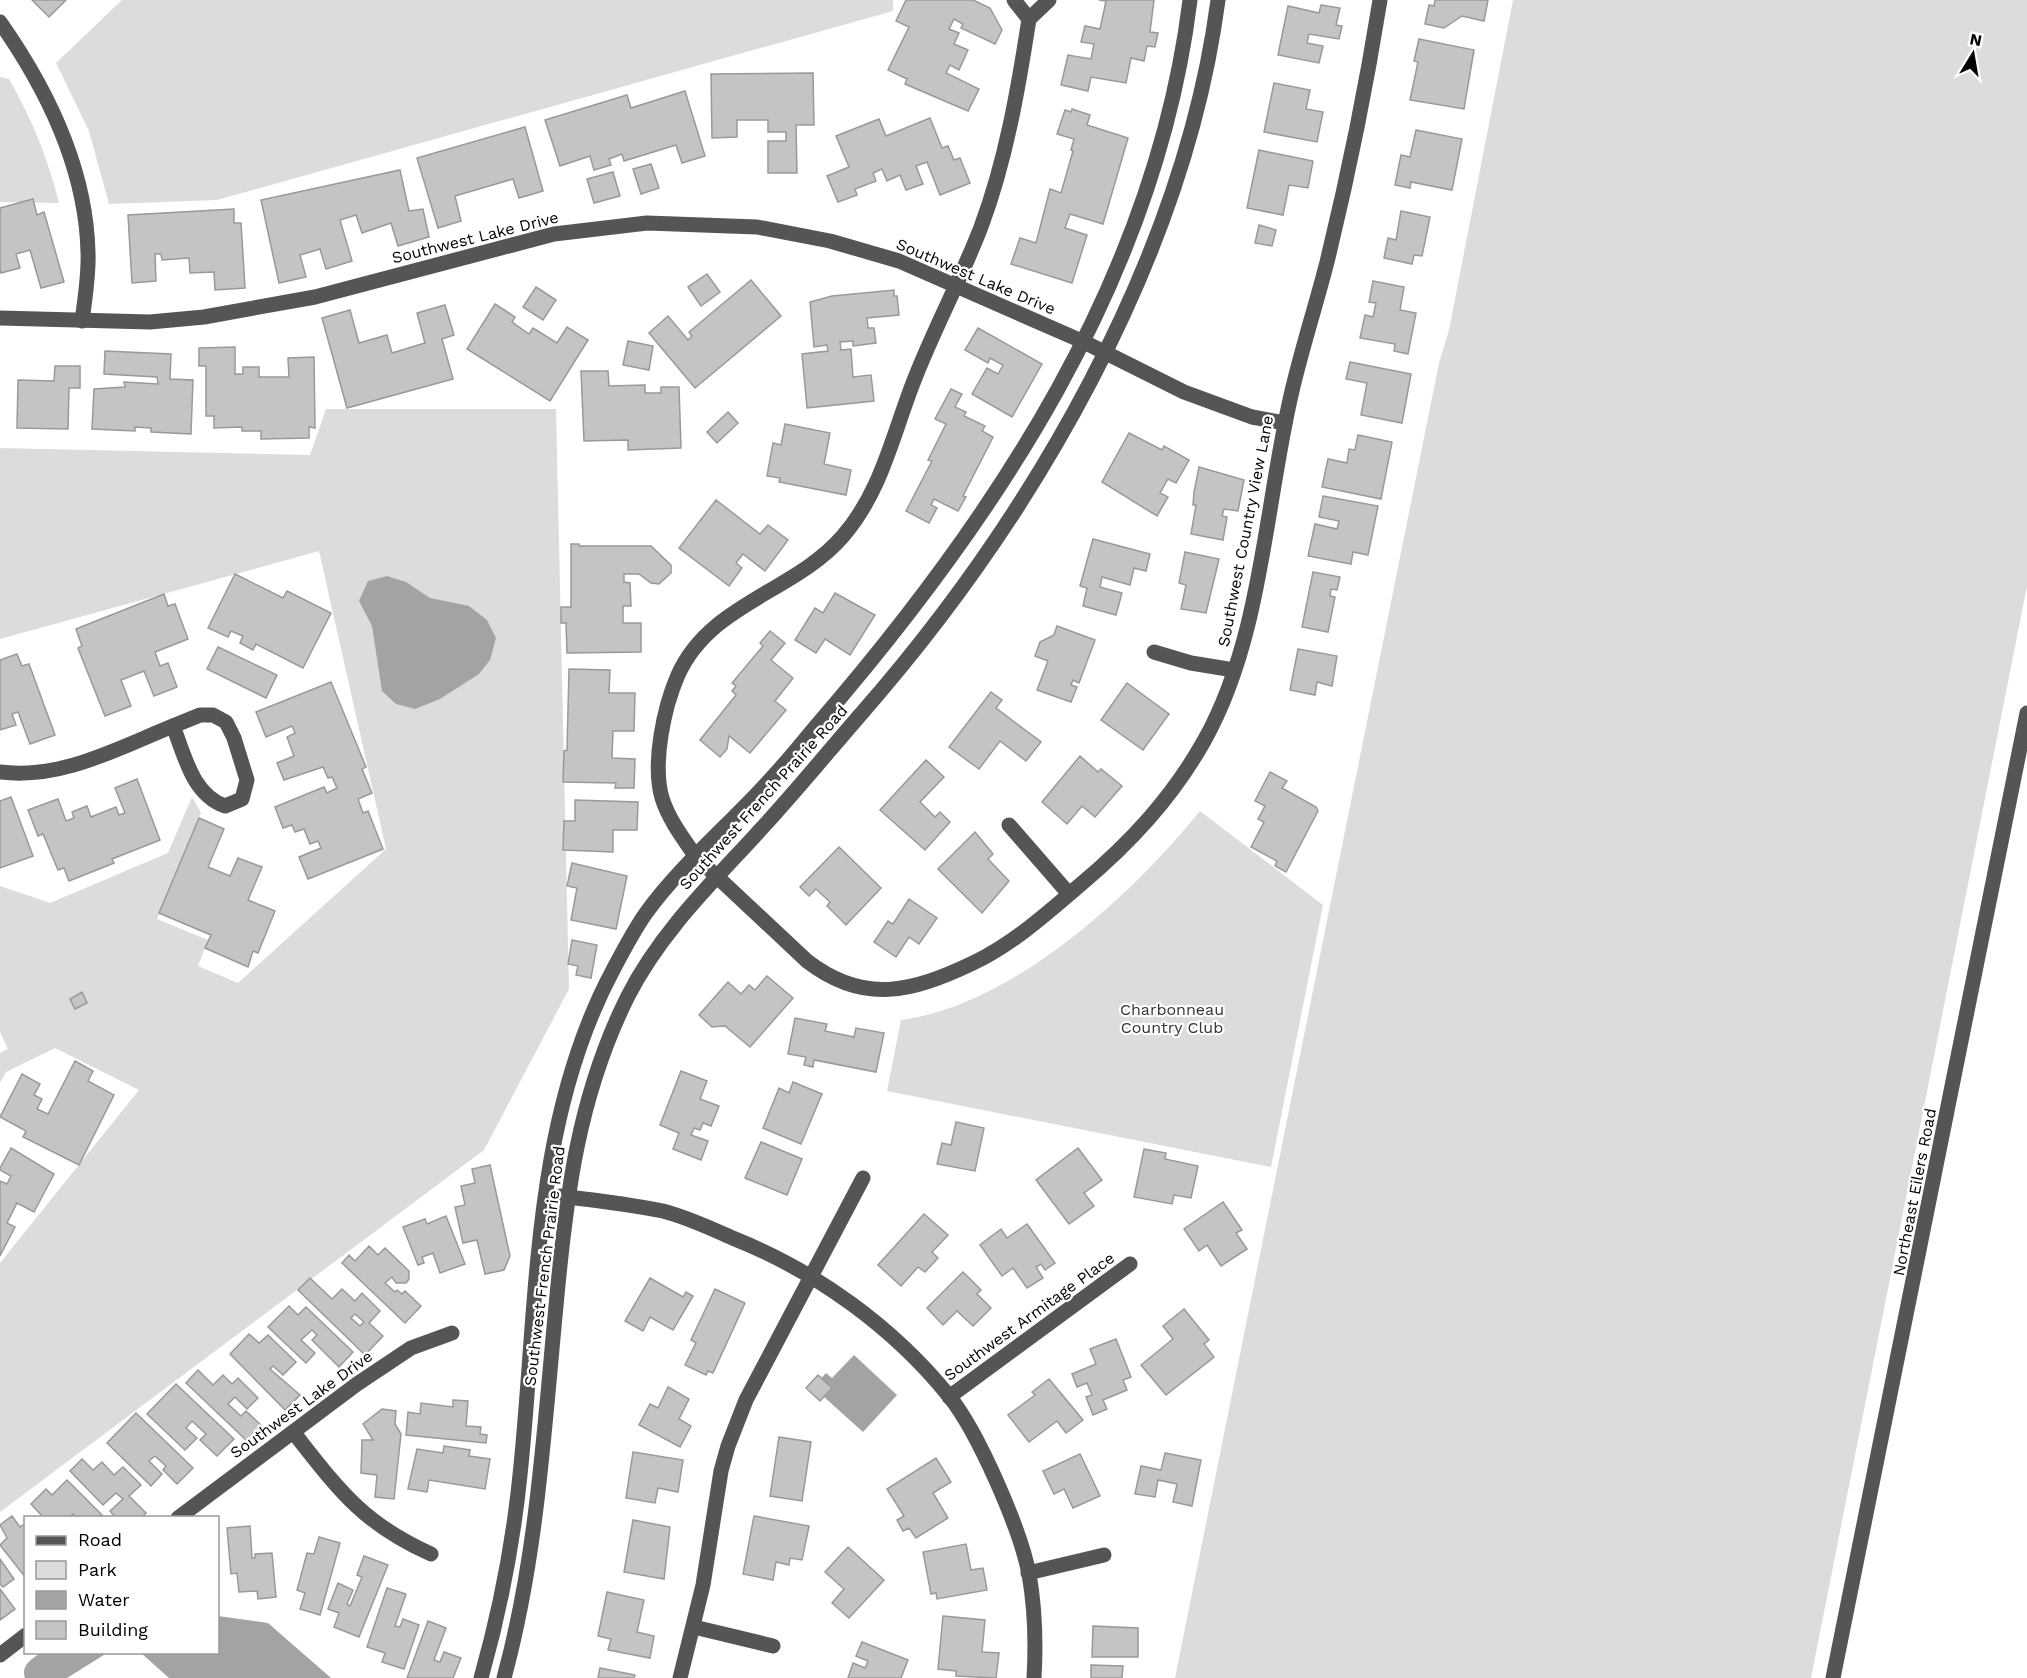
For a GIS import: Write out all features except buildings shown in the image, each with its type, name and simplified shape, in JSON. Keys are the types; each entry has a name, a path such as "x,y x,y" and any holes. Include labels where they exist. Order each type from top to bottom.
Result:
{"street":[{"path":"1014,0 1029,20 1049,0"},
{"name":"Southwest French Prairie Road","path":"481,1678 510,1552 520,1476 546,1194 565,1093 580,1043 607,982 646,913 768,782 877,656 989,507 1084,342 1109,288 1157,161 1176,90 1190,0"},
{"name":"Southwest French Prairie Road","path":"504,1678 527,1576 533,1533 568,1197 582,1117 597,1067 628,996 669,932 716,874 760,830 896,674 1008,525 1070,420 1105,353 1136,283 1185,152 1205,81 1218,0"},
{"name":"Southwest Country View Lane","path":"1029,20 1016,106 982,225 914,380 880,475 858,517 828,552 794,579 724,618 707,633 680,671 664,720 660,770 662,795 669,815 696,857 823,973 857,988 875,990 913,987 986,957 1038,922 1122,850 1152,817 1180,780 1205,740 1234,670 1260,562 1285,423 1329,251 1354,140 1380,0"},
{"path":"0,22 46,95 64,137 77,182 88,254 82,321"},
{"name":"Southwest Lake Drive","path":"0,318 150,322 259,308 315,297 554,234 647,223 757,228 830,241 899,261 1084,342 1216,405 1252,417 1285,423"},
{"path":"1154,652 1191,663 1234,670"},
{"name":"Northeast Eilers Road","path":"1833,1678 2027,713"},
{"path":"0,772 20,775 45,773 74,765 200,715 213,715 226,722 241,758 247,780 242,799 225,806 210,801 198,788 173,726"},
{"path":"1009,825 1069,894"},
{"path":"680,1678 694,1627 728,1446 746,1400 863,1178"},
{"path":"546,1194 665,1212 756,1247 810,1276 872,1320 949,1397 984,1457 1010,1519 1028,1573 1034,1616 1034,1678"},
{"name":"Southwest Armitage Place","path":"949,1397 1130,1264"},
{"name":"Southwest Lake Drive","path":"181,1516 357,1384 411,1348 452,1333"},
{"path":"294,1433 343,1494 370,1520 401,1540 431,1554"},
{"path":"1028,1573 1104,1555"},
{"path":"694,1627 773,1646"},
{"path":"0,1655 24,1637"}],"green space":[{"path":"122,0 893,0 893,11 217,200 109,204 89,131 56,63"},
{"path":"1513,0 2027,0 2027,586 1811,1678 1175,1678 1439,363 1449,330"},
{"path":"0,77 9,79 25,109 50,171 59,203 0,202"},
{"path":"326,409 556,409 569,989 484,1150 0,1512 0,1263 139,1090 55,1048 6,1072 0,1083 0,1053 8,1049 0,1032 0,886 50,903 168,853 192,797 201,813 157,919 208,940 198,966 238,983 386,849 319,551 0,639 0,448 310,455"},
{"name":"Charbonneau Country Club","path":"1200,811 1323,905 1271,1167 887,1091 901,1020 943,1010 985,993 1026,970 1067,942 1140,877"}],"water":[{"path":"387,576 406,582 430,598 469,606 487,620 496,638 490,660 479,674 440,699 415,709 396,704 382,691 372,626 359,601 368,581"},
{"path":"854,1355 897,1395 863,1432 813,1387 826,1373 832,1378"},
{"path":"219,1616 268,1623 331,1678 169,1678 142,1654 219,1654"},
{"path":"39,1654 105,1654 67,1678 25,1678 24,1670"}]}
